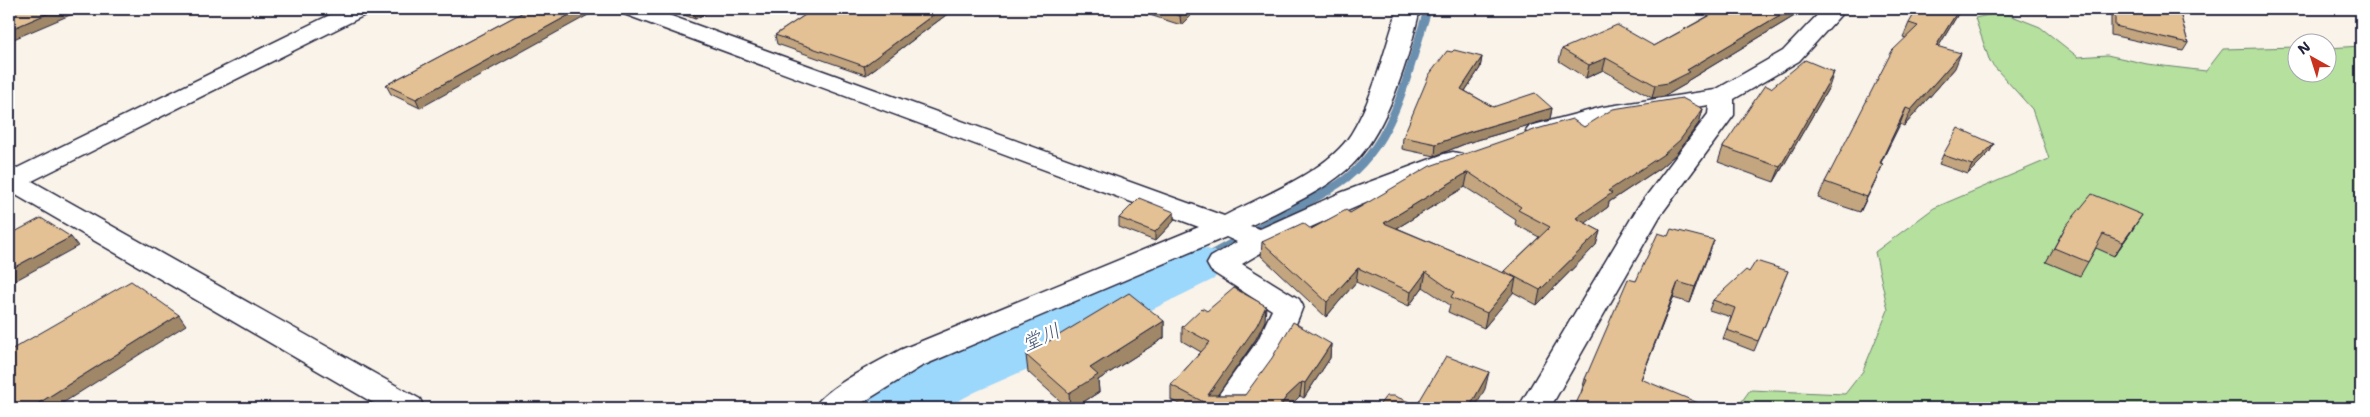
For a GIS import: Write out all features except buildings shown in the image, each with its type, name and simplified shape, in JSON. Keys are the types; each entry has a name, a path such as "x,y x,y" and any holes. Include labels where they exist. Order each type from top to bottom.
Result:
{"street":[{"path":"10,181 359,9"},
{"path":"632,9 1244,233"},
{"path":"1225,408 1259,364 1283,322 1288,306 1221,264 1244,233 1342,160 1362,138 1380,100 1409,9"},
{"path":"1519,138 1603,115 1722,96 1792,56 1835,9"},
{"path":"1534,408 1648,214 1721,115 1722,96"},
{"path":"830,408 864,384 911,358 1244,233 1350,199 1476,151"},
{"path":"10,181 408,408"}],"green space":[{"path":"2002,12 2040,27 2078,57 2107,55 2147,64 2206,71 2223,49 2288,47 2288,82 2338,82 2338,47 2361,46 2361,408 1737,408 1750,390 1845,394 1863,371 1888,310 1875,252 1934,208 2049,159 2032,109 1990,62 1975,18"}],"waterway":[{"path":"1330,189 1352,174 1384,134 1405,85 1428,9"},
{"path":"1193,265 1332,188"},
{"name":"堂川","path":"889,408 952,375 1042,337 1193,265"}]}
